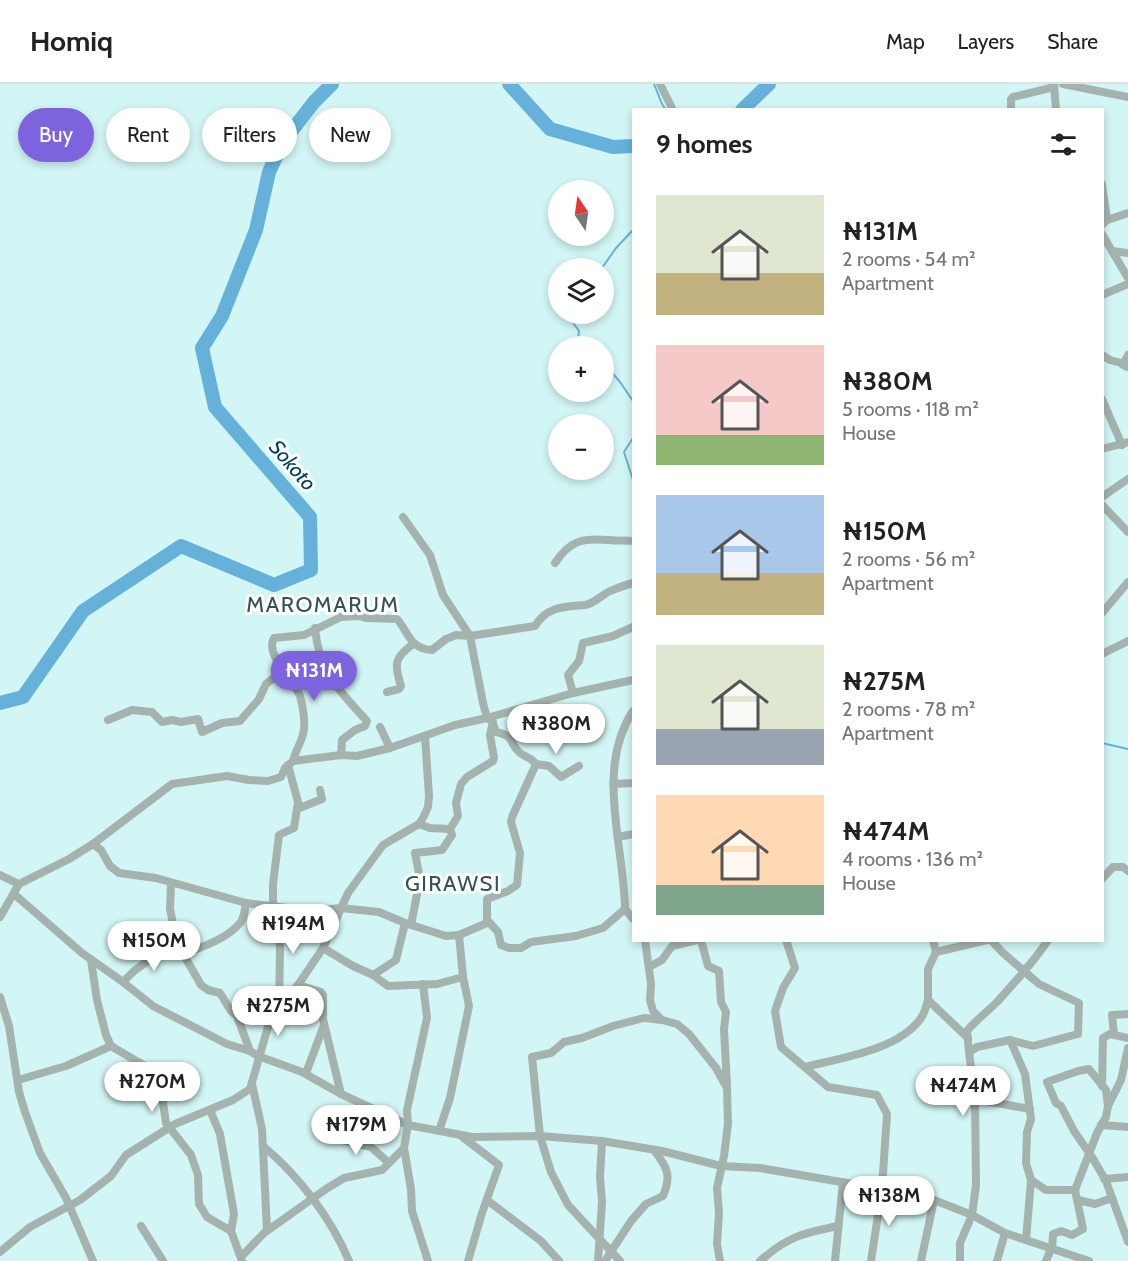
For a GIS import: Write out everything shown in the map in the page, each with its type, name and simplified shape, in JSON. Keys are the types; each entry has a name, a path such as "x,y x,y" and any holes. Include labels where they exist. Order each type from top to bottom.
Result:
{"street":[{"path":"660,84 672,108"},
{"path":"1011,108 1013,97 1057,85 1128,97"},
{"path":"1056,108 1057,85"},
{"path":"1105,223 1128,213"},
{"path":"1104,238 1128,278"},
{"path":"1112,251 1128,253"},
{"path":"1104,294 1128,284"},
{"path":"1104,356 1126,366 1128,354"},
{"path":"1104,403 1125,443 1104,448"},
{"path":"1104,496 1128,478"},
{"path":"1104,507 1128,532"},
{"path":"402,518 430,555 443,595 470,636 483,703 496,732 510,738 520,753 533,759 536,764 549,766 561,777 579,766"},
{"path":"555,563 565,551 585,539 632,541"},
{"path":"1104,611 1128,582"},
{"path":"0,917 19,884 69,860 172,784 227,776 268,781 281,777 304,732 300,697 294,685 282,672 272,644 274,638 304,635 341,617 351,616 397,620 413,644 419,648 432,650 446,639 456,635 470,636 535,626 541,615 559,608 579,604 587,605 610,591 632,583"},
{"path":"573,693 568,675 579,661 583,643 613,636 632,627"},
{"path":"315,628 316,643 325,672 367,722 365,726 342,740 340,755"},
{"path":"1104,653 1128,641"},
{"path":"387,692 399,689 401,686 396,672 397,664 400,654 413,644"},
{"path":"108,720 132,710 152,712 160,722 198,720 202,732 222,723 240,722 259,699 266,684 282,672"},
{"path":"290,763 340,755 357,756 390,748 455,725 490,720 573,693 632,680"},
{"path":"536,764 511,822 520,853 517,885 487,899 488,921 498,932 501,945 509,948 521,948 531,942 576,936 603,928 625,909 629,888 618,837 613,784 619,744 632,713"},
{"path":"450,829 458,816 456,803 461,784 467,777 493,761 490,720"},
{"path":"380,727 390,748"},
{"path":"0,1252 30,1227 69,1206 111,1176 126,1155 170,1128 233,1100 250,1089 272,1013 298,985 323,948 348,893 383,845 419,824 428,807 425,736"},
{"path":"279,1005 280,947 273,907 273,884 279,835 294,828 298,802 290,763"},
{"path":"613,784 632,783"},
{"path":"297,809 322,799 320,790"},
{"path":"419,824 430,828 450,829"},
{"path":"373,975 396,960 420,879 415,853 442,850 452,835 450,829"},
{"path":"618,837 632,834"},
{"path":"93,844 101,850 110,866 119,873 156,878 246,903 313,911 341,908 379,912 446,936 459,935 488,921"},
{"path":"1104,877 1113,867 1123,867 1128,871"},
{"path":"0,875 19,884"},
{"path":"171,884 170,909 177,944 201,985 208,990 220,993 231,1011 237,1016 250,1051"},
{"path":"14,894 91,960 153,1006 227,1044 306,1074 341,1094 408,1125 472,1137 540,1136 602,1141 710,1161 721,1166 760,1168 882,1189 934,1200 972,1215 1005,1233 1077,1260 1089,1261"},
{"path":"184,954 231,933 242,920 246,903"},
{"path":"625,909 632,918"},
{"path":"439,1131 450,1098 469,1006 463,977 459,935"},
{"path":"645,942 650,1000 653,1011 662,1020"},
{"path":"649,967 662,960 672,946 690,942"},
{"path":"700,942 708,966 719,971 721,1002 726,1012 724,1029 728,1124 717,1188 719,1214 717,1244 720,1261"},
{"path":"787,942 795,968 783,988 775,1011 781,1047 828,1087 877,1095 887,1114 882,1189 871,1261"},
{"path":"805,1068 877,1048 907,1033 922,1017 928,1000 928,969 936,952 934,942"},
{"path":"936,952 980,942"},
{"path":"969,1052 977,1047 1010,1040 1033,1047 1078,1034 1079,1003 1039,984 991,942"},
{"path":"960,1261 960,1243 972,1215 976,1185 975,1099 967,1031 980,1015 995,1003 1046,942"},
{"path":"123,982 171,944 177,944"},
{"path":"323,948 373,975 388,986 437,984 463,977"},
{"path":"91,960 97,1000 111,1046 150,1069 161,1089 166,1123 191,1155 198,1175 199,1204 207,1217 231,1231"},
{"path":"423,984 427,1018 407,1110 408,1125 404,1148 409,1172 413,1220 428,1261"},
{"path":"298,985 321,992 323,995 324,1023 341,1094"},
{"path":"0,997 9,1026 25,1112 40,1153 69,1206 93,1261"},
{"path":"928,1000 968,1038"},
{"path":"1114,1034 1112,1015 1128,1014"},
{"path":"620,1261 568,1204 551,1172 540,1136 532,1057 550,1053 564,1042 613,1026 644,1018 662,1020 677,1024 689,1034 716,1068 727,1088"},
{"path":"306,1074 324,1023"},
{"path":"1102,1086 1102,1038 1114,1034 1128,1038"},
{"path":"1010,1040 1025,1074 1031,1119 1026,1147 1026,1163 1031,1180 1026,1240"},
{"path":"18,1080 66,1066 111,1046"},
{"path":"1046,1261 1051,1250 1053,1234 1061,1231 1072,1235 1083,1229 1075,1190 1089,1152 1106,1117 1108,1106 1121,1080 1128,1048"},
{"path":"1108,1106 1106,1090 1089,1070 1072,1072 1047,1082 1056,1103 1061,1106 1104,1179 1128,1242"},
{"path":"252,1082 262,1129 267,1230"},
{"path":"975,1099 1030,1109"},
{"path":"210,1110 220,1134 234,1214 231,1231 241,1259 267,1230 311,1199 344,1178 382,1170 404,1148"},
{"path":"1101,1125 1128,1127"},
{"path":"458,1135 499,1165 468,1261"},
{"path":"330,1137 371,1147 389,1163"},
{"path":"598,1261 602,1202 600,1177 602,1141"},
{"path":"263,1146 287,1166 339,1237 349,1261"},
{"path":"604,1261 631,1221 646,1204 663,1196 668,1186 667,1168 654,1150"},
{"path":"1104,1179 1128,1177"},
{"path":"1031,1180 1046,1190 1075,1190"},
{"path":"835,1261 843,1182"},
{"path":"1078,1200 1095,1204 1112,1198"},
{"path":"487,1200 541,1240 559,1261"},
{"path":"921,1261 934,1200"},
{"path":"141,1226 163,1261"},
{"path":"760,1261 776,1246 801,1233 838,1226"},
{"path":"997,1261 1005,1233"}],"waterway":[{"name":"Sokoto","path":"0,703 23,697 83,611 181,546 274,585 311,570 310,517 215,407 202,348 222,316 256,230 269,172 283,142 314,102 332,84"},
{"name":"Sokoto","path":"509,84 550,129 613,147 632,146"},
{"path":"654,84 665,108"},
{"name":"Sokoto","path":"744,108 769,84"},
{"path":"609,258 632,231"},
{"path":"574,324 579,331 578,336"},
{"path":"614,375 632,400"},
{"path":"632,440 624,452 632,477"},
{"path":"1104,743 1128,749"}],"district":[{"name":"MAROMARUM","path":"323,604"},
{"name":"GIRAWSI","path":"453,883"}]}
